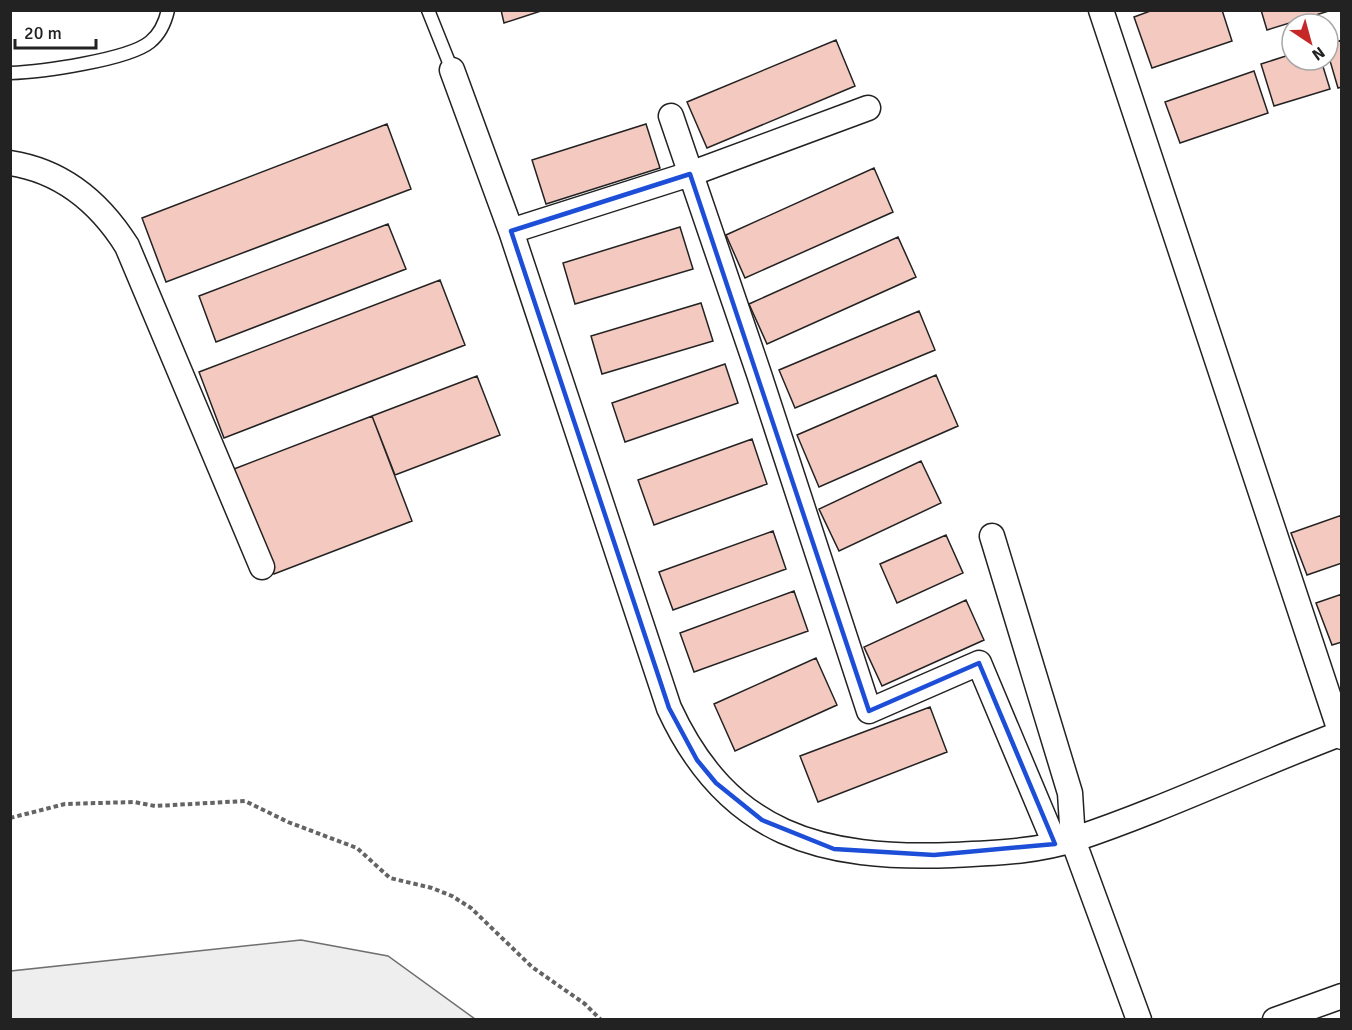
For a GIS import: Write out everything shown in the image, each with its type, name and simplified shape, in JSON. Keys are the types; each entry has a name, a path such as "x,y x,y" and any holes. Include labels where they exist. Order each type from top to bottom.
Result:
{"street":[{"path":"452,70 510,231 669,708 692,752 716,783 762,820 788,834 834,849 858,853 986,854 1064,842 1341,734 1101,10"},
{"path":"510,231 690,174 868,108"},
{"path":"671,116 870,711 979,663 1064,842 1139,1020"},
{"path":"10,163 43,172 83,194 100,209 121,236 137,267 262,567"},
{"path":"992,537 1070,792 1064,842"},
{"path":"1275,1020 1341,996"}],"lane":[{"path":"10,73 40,72 137,50 159,33 168,10"},
{"path":"428,10 452,70"}],"path":[{"path":"10,818 65,804 134,802 155,806 245,801 288,822 357,848 390,878 432,888 452,896 471,908 532,967 585,1004 601,1020"}],"highlighted area":[{"path":"690,174 869,711 979,663 1055,844 934,855 834,849 762,820 716,783 697,760 669,708 511,231"}],"shaded area":[{"path":"301,940 388,956 475,1019 11,1019 11,971"}],"building":[{"path":"501,10 544,10 504,23"},
{"path":"1153,10 1222,10 1232,41 1152,68 1134,17"},
{"path":"1261,10 1332,10 1280,12 1280,26 1267,30"},
{"path":"836,40 855,86 707,148 687,102"},
{"path":"1342,40 1342,87 1338,88 1333,72 1340,72 1340,41"},
{"path":"1280,58 1280,72 1325,72 1330,89 1274,106 1261,64"},
{"path":"1254,71 1268,113 1180,143 1165,102"},
{"path":"387,124 411,189 166,282 142,218"},
{"path":"646,124 660,168 546,204 532,160"},
{"path":"874,168 893,212 745,278 726,235"},
{"path":"388,224 406,269 216,342 199,296"},
{"path":"680,227 693,269 575,304 563,263"},
{"path":"898,237 916,277 767,344 749,304"},
{"path":"440,280 465,345 224,438 199,372"},
{"path":"701,303 713,341 602,374 591,336"},
{"path":"919,311 935,350 795,408 779,370"},
{"path":"725,364 738,403 625,442 612,403"},
{"path":"936,375 958,426 819,487 797,435"},
{"path":"477,376 500,435 395,475 372,416"},
{"path":"372,416 412,521 274,574 234,469"},
{"path":"752,439 767,484 654,525 638,480"},
{"path":"921,461 941,503 839,551 819,509"},
{"path":"1342,515 1342,563 1307,575 1291,533"},
{"path":"773,531 786,569 673,610 659,572"},
{"path":"946,535 963,573 897,603 880,564"},
{"path":"794,591 808,631 694,672 680,633"},
{"path":"1342,594 1342,642 1332,645 1316,603"},
{"path":"966,600 984,640 882,686 864,647"},
{"path":"816,658 837,705 735,751 714,704"},
{"path":"930,707 947,752 818,802 800,756"}]}
